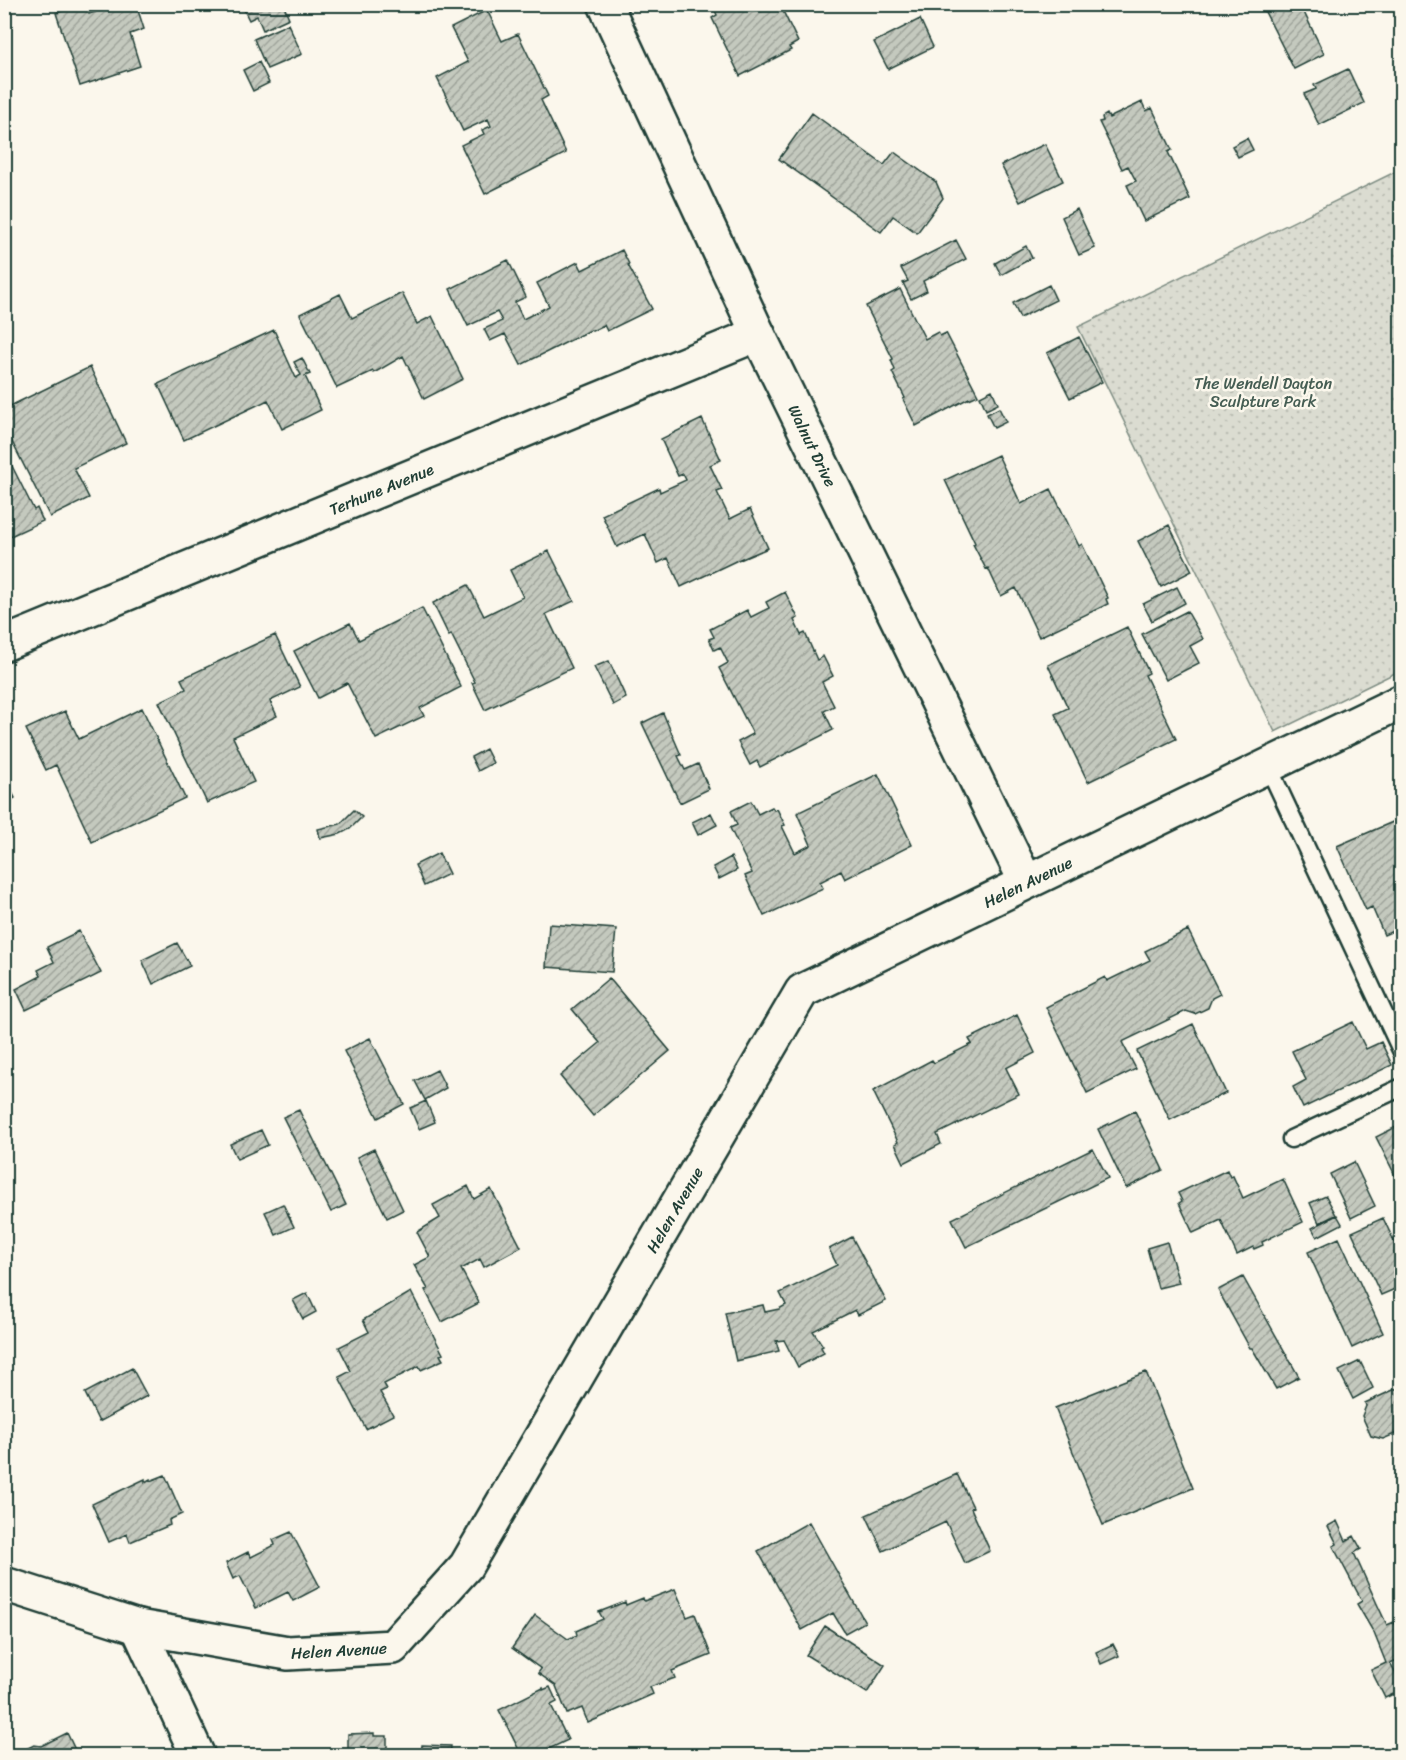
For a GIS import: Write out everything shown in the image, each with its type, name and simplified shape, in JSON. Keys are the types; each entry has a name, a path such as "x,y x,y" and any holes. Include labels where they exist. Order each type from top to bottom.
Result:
{"street":[{"name":"Walnut Drive","path":"605,4 758,334 1026,882"},
{"name":"Terhune Avenue","path":"4,644 758,334"},
{"name":"Helen Avenue","path":"4,1584 138,1627 288,1653 393,1647 466,1566 802,991 1401,701"},
{"path":"138,1627 198,1755"}],"lane":[{"path":"1268,766 1401,1052"},
{"path":"1291,1139 1401,1087"}],"green space":[{"name":"The Wendell Dayton Sculpture Park","path":"1401,169 1401,670 1275,732 1078,327"}],"building":[{"path":"86,4 89,14 118,4 136,4 144,29 130,34 140,66 80,86 56,13"},
{"path":"241,4 283,4 289,18 263,30 257,16 249,20"},
{"path":"712,4 791,4 782,9 798,42 789,47 791,50 740,76 712,18 717,15"},
{"path":"1261,4 1300,4 1324,54 1294,69"},
{"path":"487,10 502,41 518,34 548,96 541,100 566,153 485,194 461,145 484,134 482,130 491,126 488,119 463,131 437,78 468,62 451,28"},
{"path":"920,19 933,47 888,69 874,42"},
{"path":"288,24 302,54 267,69 254,39"},
{"path":"259,62 269,83 253,91 243,70"},
{"path":"1348,69 1364,103 1319,125 1304,94 1316,89 1314,85"},
{"path":"1142,102 1146,111 1152,108 1172,150 1168,152 1190,199 1144,221 1127,185 1136,181 1128,166 1122,169 1099,122 1103,121 1102,117 1107,114 1109,118"},
{"path":"812,113 884,165 894,152 936,182 943,198 917,233 893,216 881,232 779,159"},
{"path":"1247,138 1253,150 1238,157 1232,146"},
{"path":"1045,144 1063,181 1020,202 1001,165"},
{"path":"1077,209 1095,248 1079,255 1062,217"},
{"path":"956,240 966,259 923,281 927,291 911,299 903,283 908,281 901,268"},
{"path":"1026,246 1032,258 1001,275 995,263"},
{"path":"622,250 652,309 607,331 604,325 591,330 521,365 505,334 490,341 484,329 502,321 497,312 468,326 450,289 508,260 526,297 515,302 523,319 549,306 537,283 578,262 582,270"},
{"path":"1049,285 1056,300 1020,318 1013,303"},
{"path":"900,289 925,339 938,332 940,336 946,333 978,395 916,426 892,372 895,370 891,360 893,359 866,306"},
{"path":"402,293 417,324 432,316 463,379 424,399 403,356 374,373 373,371 337,388 300,314 340,294 352,318"},
{"path":"274,330 296,378 301,375 294,362 302,358 310,374 305,376 321,410 282,429 268,400 184,440 158,384"},
{"path":"1079,337 1102,382 1070,398 1047,353"},
{"path":"90,367 126,443 74,468 89,498 50,517 4,426 4,409"},
{"path":"992,390 998,404 986,410 980,396"},
{"path":"999,408 1006,422 994,428 987,414"},
{"path":"702,419 721,460 710,465 722,490 717,492 730,519 750,509 768,548 681,587 668,558 658,563 645,534 617,547 602,515 659,488 660,492 686,480 683,474 678,476 661,439"},
{"path":"4,450 34,510 37,508 43,521 4,539"},
{"path":"998,455 1021,504 1051,489 1079,546 1082,544 1108,598 1106,599 1108,604 1039,637 1016,588 1001,596 988,568 986,569 973,544 975,543 945,480"},
{"path":"1169,525 1192,571 1161,587 1138,541"},
{"path":"549,551 574,601 546,614 572,668 485,710 472,683 475,682 433,603 468,585 484,616 523,597 510,570"},
{"path":"1177,587 1185,603 1152,621 1143,604"},
{"path":"785,592 798,618 794,620 801,635 805,633 817,660 823,656 833,676 822,682 834,706 824,711 833,730 760,767 757,761 750,765 738,742 753,734 719,668 728,663 720,647 714,650 709,639 714,637 710,629 747,610 751,617 769,608 766,602"},
{"path":"422,608 461,687 420,708 424,716 376,739 347,683 318,698 294,651 350,623 359,640"},
{"path":"1187,611 1203,639 1190,646 1199,663 1166,680 1142,634"},
{"path":"1127,627 1149,673 1145,675 1176,739 1088,782 1055,714 1068,708 1048,665"},
{"path":"275,635 300,687 270,701 277,716 233,737 254,782 207,803 159,702 186,689 181,679"},
{"path":"609,661 626,698 613,705 594,667"},
{"path":"142,708 185,798 92,842 56,765 46,770 26,729 65,711 79,739"},
{"path":"663,713 685,770 698,764 709,789 680,803 642,723"},
{"path":"486,749 493,763 478,771 471,757"},
{"path":"878,774 912,845 845,879 841,871 820,882 823,888 764,916 745,876 752,873 730,828 737,825 731,811 751,801 758,814 772,807 774,810 777,809 785,825 782,826 795,853 811,845 797,813"},
{"path":"4,777 15,798 4,804"},
{"path":"354,810 362,817 350,829 340,834 320,838 318,829 340,824"},
{"path":"711,813 717,825 698,835 692,822"},
{"path":"1402,818 1402,927 1384,935 1372,907 1366,910 1337,846"},
{"path":"439,853 449,874 424,886 415,865"},
{"path":"731,857 737,870 719,879 713,867"},
{"path":"549,924 616,929 612,972 546,967"},
{"path":"1188,930 1220,994 1212,998 1208,1008 1195,1014 1186,1011 1122,1042 1136,1069 1087,1093 1046,1007 1105,977 1107,981 1150,960 1145,951"},
{"path":"79,931 101,973 26,1010 16,989 41,976 38,970 54,962 47,947"},
{"path":"177,943 190,966 153,984 142,960"},
{"path":"609,978 670,1051 593,1116 560,1076 600,1043 572,1009"},
{"path":"1017,1015 1035,1053 1006,1068 1019,1094 937,1134 941,1144 904,1163 895,1144 898,1142 873,1091 932,1060 934,1063 972,1044 969,1039"},
{"path":"1353,1022 1366,1049 1381,1042 1392,1065 1303,1108 1293,1087 1306,1080 1292,1051"},
{"path":"1193,1024 1226,1093 1170,1120 1137,1051"},
{"path":"370,1038 404,1104 378,1118 344,1051"},
{"path":"437,1070 446,1088 425,1100 415,1081"},
{"path":"426,1101 435,1122 419,1129 410,1108"},
{"path":"299,1110 346,1205 331,1212 283,1117"},
{"path":"1135,1111 1163,1170 1126,1188 1098,1129"},
{"path":"1402,1124 1402,1189 1376,1137"},
{"path":"261,1130 268,1145 237,1159 230,1144"},
{"path":"374,1149 403,1210 387,1218 357,1157"},
{"path":"1093,1149 1108,1178 966,1247 952,1219"},
{"path":"1354,1162 1375,1206 1351,1218 1330,1174"},
{"path":"1227,1170 1230,1177 1233,1176 1243,1198 1283,1179 1303,1222 1262,1242 1263,1245 1237,1255 1221,1220 1193,1233 1179,1203 1182,1201 1178,1193"},
{"path":"468,1186 474,1199 491,1189 521,1247 484,1267 480,1259 461,1269 479,1303 442,1322 425,1290 428,1289 414,1265 430,1257 417,1232 440,1218 433,1205"},
{"path":"1326,1196 1336,1215 1319,1223 1310,1203"},
{"path":"283,1204 294,1227 276,1235 265,1212"},
{"path":"1337,1215 1342,1224 1317,1237 1312,1228"},
{"path":"1383,1218 1402,1258 1402,1286 1381,1295 1352,1232"},
{"path":"852,1237 886,1301 858,1315 855,1310 813,1331 823,1346 821,1347 824,1353 798,1367 784,1340 776,1341 779,1351 736,1361 725,1313 763,1305 765,1312 786,1305 780,1293 837,1265 829,1249"},
{"path":"1339,1238 1383,1333 1352,1348 1308,1252"},
{"path":"1167,1242 1179,1283 1158,1288 1147,1248"},
{"path":"1243,1277 1299,1377 1276,1389 1218,1290"},
{"path":"411,1292 443,1354 440,1355 443,1360 421,1370 419,1366 384,1384 387,1389 380,1392 393,1415 366,1429 339,1377 351,1371 339,1347 369,1332 363,1320"},
{"path":"307,1293 316,1312 303,1319 293,1300"},
{"path":"1360,1361 1373,1388 1353,1399 1339,1371"},
{"path":"132,1368 147,1396 99,1422 85,1393"},
{"path":"1146,1372 1193,1488 1103,1525 1055,1408"},
{"path":"1402,1386 1402,1431 1383,1439 1371,1436 1362,1416 1365,1403"},
{"path":"957,1474 990,1551 965,1563 946,1522 883,1551 866,1515"},
{"path":"165,1475 182,1514 169,1520 170,1525 130,1542 127,1534 109,1542 92,1504 145,1479 145,1482"},
{"path":"1337,1521 1346,1541 1354,1536 1361,1549 1354,1553 1378,1606 1387,1625 1394,1622 1402,1639 1402,1658 1390,1663 1402,1690 1385,1698 1371,1670 1386,1663 1374,1633 1357,1604 1362,1601 1333,1546 1337,1544 1328,1526"},
{"path":"809,1522 865,1622 845,1633 833,1613 802,1630 758,1551"},
{"path":"291,1532 320,1587 293,1601 288,1592 256,1608 240,1576 233,1579 226,1563 248,1552 251,1557 275,1545 273,1540"},
{"path":"675,1589 687,1617 695,1614 711,1655 672,1671 675,1678 650,1687 653,1694 588,1723 582,1708 567,1714 556,1686 538,1673 541,1669 512,1648 535,1615 568,1639 577,1635 576,1631 603,1619 599,1612 625,1602 626,1605 643,1598 644,1601"},
{"path":"825,1626 885,1665 867,1693 806,1655"},
{"path":"1113,1644 1119,1656 1101,1664 1096,1652"},
{"path":"550,1687 557,1702 551,1705 568,1740 534,1756 522,1756 499,1710 543,1688 543,1690"},
{"path":"67,1733 78,1756 21,1756 22,1751 34,1745 41,1746"},
{"path":"374,1733 374,1736 387,1736 387,1753 421,1755 422,1745 451,1746 450,1756 348,1756 348,1734"}]}
